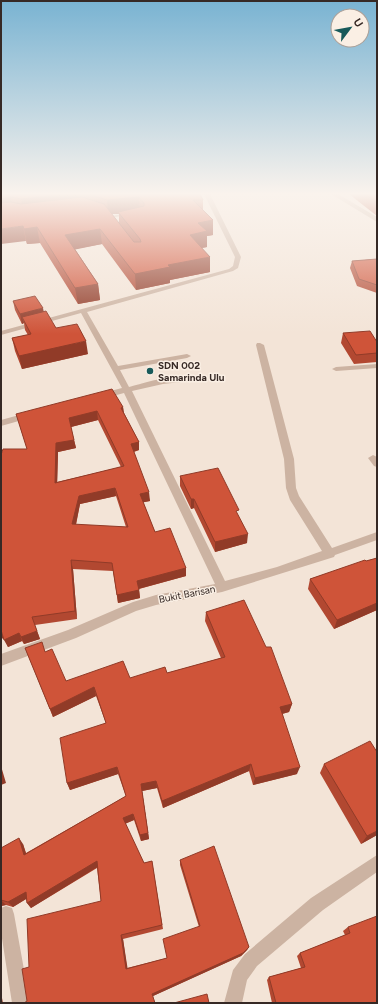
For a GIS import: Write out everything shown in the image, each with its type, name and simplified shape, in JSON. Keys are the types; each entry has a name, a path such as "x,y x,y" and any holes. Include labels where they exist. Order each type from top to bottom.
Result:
{"street":[{"path":"1,333 231,270 236,267 238,257 230,241"},
{"path":"83,311 127,390 222,587"},
{"path":"260,345 289,459 291,488 294,497 330,554"},
{"path":"115,369 187,356"},
{"path":"336,369 377,366"},
{"path":"90,399 163,381 190,378"},
{"path":"1,423 37,413"},
{"name":"Bukit Barisan","path":"1,660 72,634 133,607 156,600 222,587 330,554 377,536"},
{"path":"233,1003 239,976 251,960 317,904 377,863"},
{"path":"6,914 21,1003"}],"building":[{"path":"46,241 69,241 98,284 75,288"},
{"path":"109,241 141,242 141,241 195,241 210,257 168,265 170,267 135,274"},
{"path":"377,259 377,285 359,279 352,261"},
{"path":"35,296 43,308 20,314 13,301"},
{"path":"46,311 56,328 77,324 86,341 19,356 12,338 31,334 22,317"},
{"path":"370,331 377,342 377,353 356,355 343,333"},
{"path":"112,389 123,407 121,408 139,442 131,444 149,492 140,494 155,532 170,528 186,568 137,581 139,590 117,595 112,563 71,560 75,611 32,617 37,631 21,637 19,633 4,640 1,630 1,455 3,449 27,449 16,414","holes":["97,411 124,466 55,483 56,443 74,440 69,418","115,488 128,527 72,524 79,496"]},
{"path":"218,468 239,510 236,511 248,534 215,542 194,499 191,499 180,476"},
{"path":"377,558 377,603 337,620 310,579 365,560"},
{"path":"244,600 266,647 271,647 292,704 280,707 300,767 255,778 251,764 162,801 156,781 141,784 148,833 140,835 133,814 123,818 144,863 152,861 162,925 121,935 126,969 167,958 163,939 200,926 180,860 214,846 249,947 243,953 152,994 155,1003 24,1003 27,1001 22,969 29,967 27,919 101,901 97,861 27,903 26,892 8,902 1,900 1,848 19,838 24,855 126,796 117,767 67,783 60,738 106,723 94,687 50,709 25,648 42,642 45,652 52,649 66,681 123,661 130,678 165,667 167,673 225,657 206,612"},
{"path":"370,741 377,752 377,831 367,836 324,764"},
{"path":"377,916 377,1003 276,1003 269,977 305,967 300,953 350,933 348,927"},
{"path":"207,994 209,1003 174,1003"}],"place":[{"name":"SDN 002 Samarinda Ulu","path":"150,371"}]}
